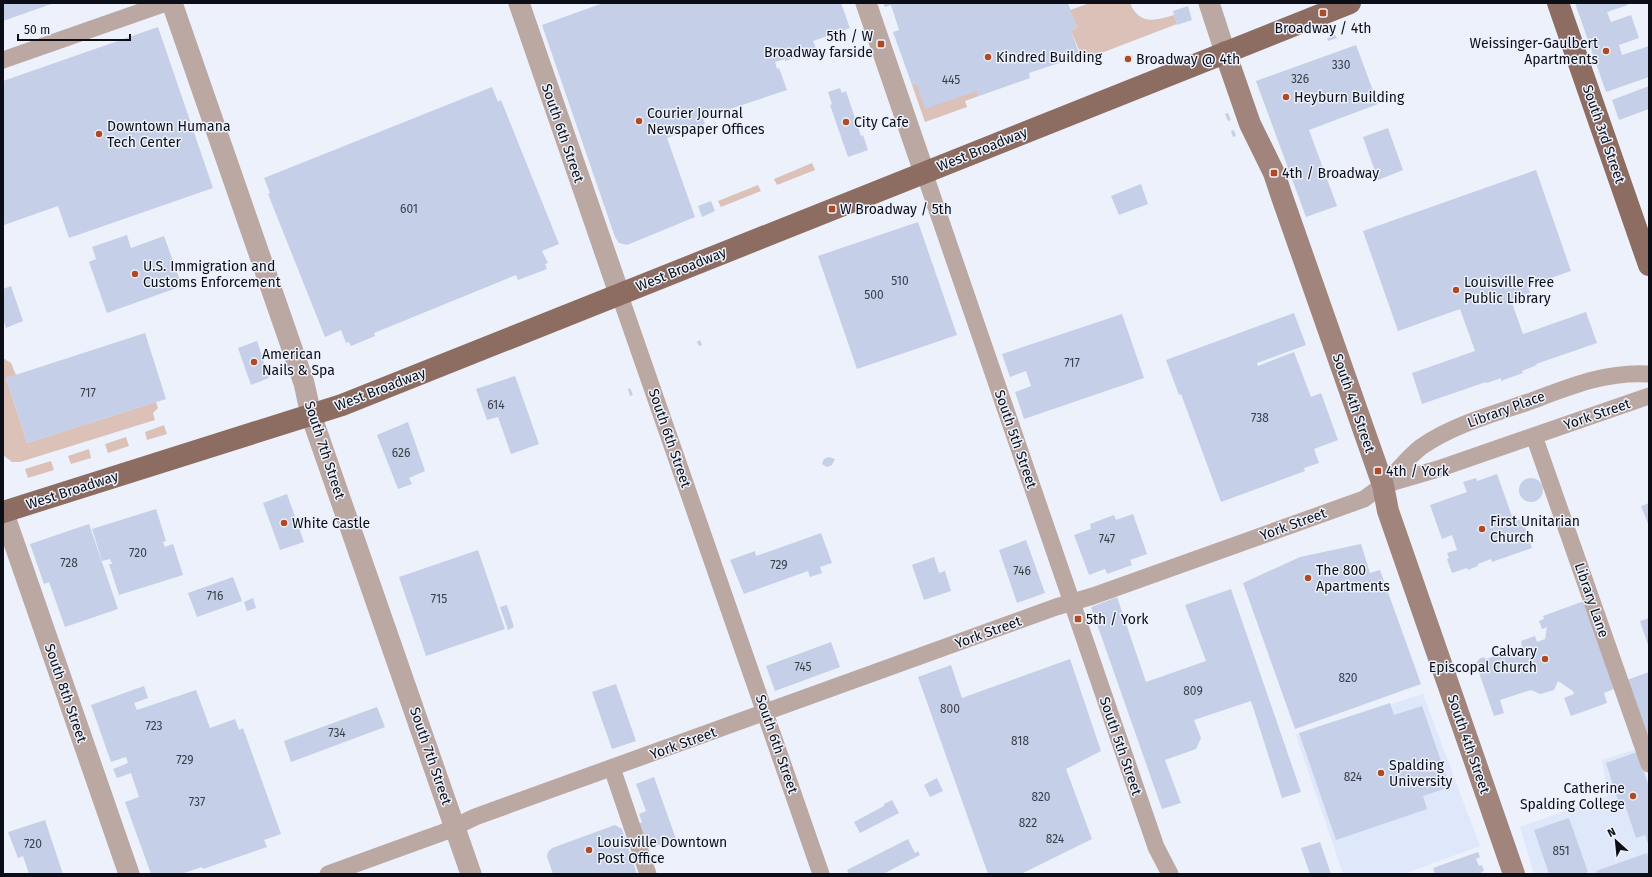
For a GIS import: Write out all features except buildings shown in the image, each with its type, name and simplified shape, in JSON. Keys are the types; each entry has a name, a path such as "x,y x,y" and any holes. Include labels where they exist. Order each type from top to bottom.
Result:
{"main road":[{"name":"West Broadway","path":"3,512 342,405 619,293 1350,3"},
{"name":"South 3rd Street","path":"1558,3 1649,265"},
{"name":"South 4th Street","path":"1225,52 1250,124 1274,173 1383,485 1388,510 1514,874"}],"street":[{"path":"3,60 166,3"},
{"name":"South 7th Street","path":"172,3 304,383 311,415 471,874"},
{"name":"South 6th Street","path":"519,3 821,874"},
{"name":"South 5th Street","path":"866,3 1156,847 1170,874"},
{"name":"South 4th Street","path":"1209,3 1225,52"},
{"name":"Library Place","path":"1383,485 1420,448 1444,433 1470,421 1534,400 1575,384 1606,376 1649,374"},
{"name":"York Street","path":"328,874 444,832 475,817 1072,602 1364,499 1383,485 1438,469 1649,396"},
{"name":"Library Lane","path":"1534,436 1649,764"},
{"name":"South 8th Street","path":"3,512 129,874"},
{"path":"612,768 648,874"}],"shaded area":[{"path":"1090,3 1130,3 1138,15 1143,18 1154,20 1174,15 1177,24 1083,60 1071,30 1077,28 1070,10"},
{"path":"916,83 977,91 979,96 965,101 967,107 925,122 912,85"},
{"path":"812,163 815,170 777,185 774,179"},
{"path":"758,185 761,191 721,207 718,201"},
{"path":"3,358 11,363 16,375 6,378 27,443 156,402 158,408 153,413 155,420 20,462 12,462 3,455"},
{"path":"164,425 167,434 147,440 145,432"},
{"path":"126,437 129,446 108,453 105,444"},
{"path":"89,449 91,458 71,464 68,456"},
{"path":"51,461 54,470 28,478 25,469"},
{"name":"Spalding University","path":"1423,694 1480,846 1404,874 1343,874 1296,735"},
{"path":"1637,749 1649,783 1649,874 1534,874 1520,827 1608,796 1602,760"}],"place":[{"name":"Broadway / 4th","path":"1323,13"},
{"name":"5th / W Broadway farside","path":"881,44"},
{"name":"Weissinger-Gaulbert Apartments","path":"1606,51"},
{"name":"Kindred Building","path":"988,57"},
{"name":"Broadway @ 4th","path":"1128,59"},
{"name":"Heyburn Building","path":"1286,97"},
{"name":"Courier Journal Newspaper Offices","path":"639,121"},
{"name":"City Cafe","path":"846,122"},
{"name":"Downtown Humana Tech Center","path":"99,134"},
{"name":"4th / Broadway","path":"1274,173"},
{"name":"W Broadway / 5th","path":"832,209"},
{"name":"U.S. Immigration and Customs Enforcement","path":"135,274"},
{"name":"Louisville Free Public Library","path":"1456,290"},
{"name":"American Nails & Spa","path":"254,362"},
{"name":"4th / York","path":"1378,471"},
{"name":"White Castle","path":"284,523"},
{"name":"First Unitarian Church","path":"1482,529"},
{"name":"The 800 Apartments","path":"1308,578"},
{"name":"5th / York","path":"1078,619"},
{"name":"Calvary Episcopal Church","path":"1545,659"},
{"name":"Spalding University","path":"1381,773"},
{"name":"Catherine Spalding College","path":"1633,796"},
{"name":"Louisville Downtown Post Office","path":"589,850"}]}
